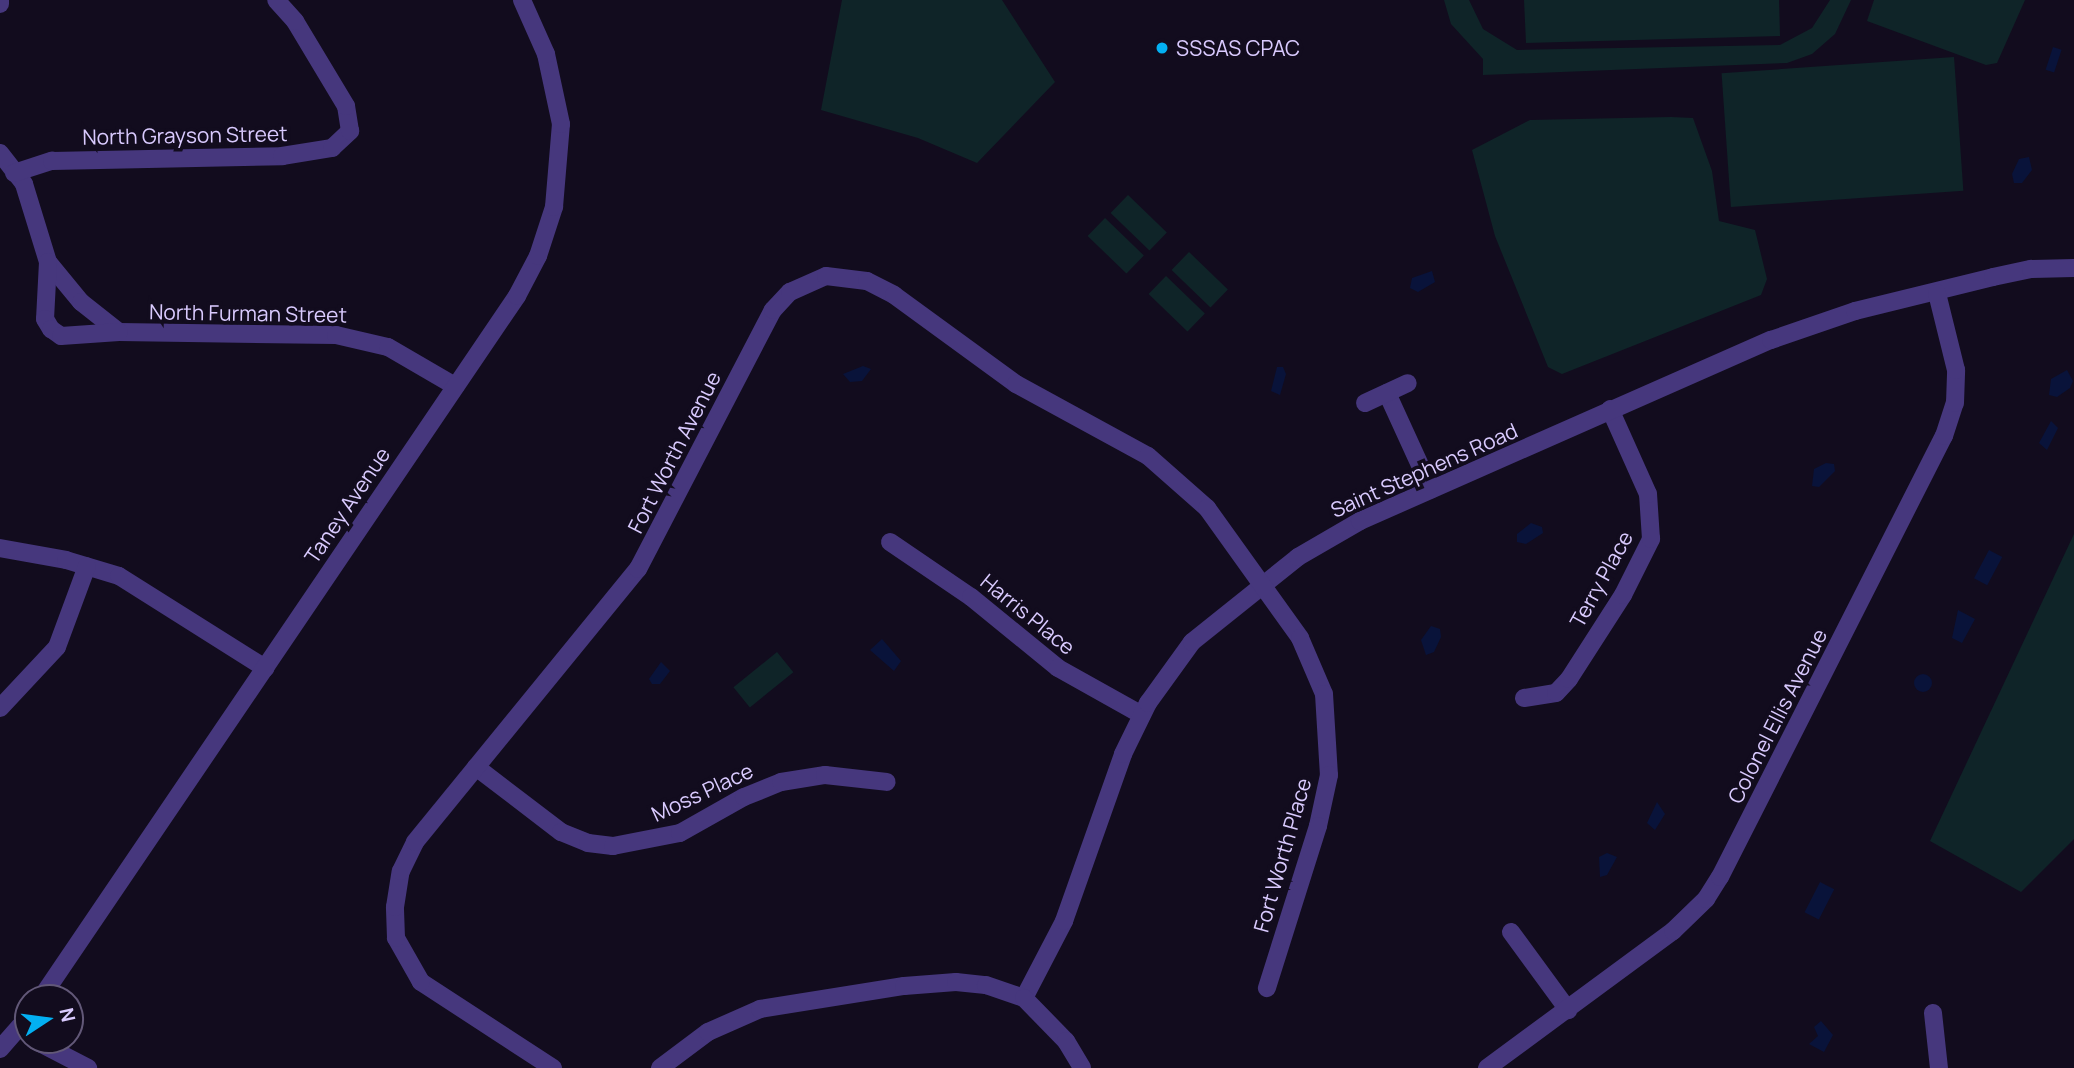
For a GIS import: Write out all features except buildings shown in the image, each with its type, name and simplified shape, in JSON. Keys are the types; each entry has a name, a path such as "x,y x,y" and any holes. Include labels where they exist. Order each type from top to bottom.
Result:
{"street":[{"name":"North Grayson Street","path":"14,173 52,161 302,154 332,148 350,131 340,91 295,21 276,0"},
{"name":"Taney Avenue","path":"51,984 527,276 546,233 558,181 558,101 546,54 522,0"},
{"path":"0,153 32,205 48,262 46,319 51,329 61,335 119,332"},
{"name":"North Furman Street","path":"48,262 81,302 119,332 336,335 388,347 455,386"},
{"name":"Saint Stephens Road","path":"1024,998 1064,921 1123,754 1142,715 1186,649 1262,583 1323,541 1431,489 1771,340 1855,312 2031,269 2074,268"},
{"name":"Fort Worth Avenue","path":"553,1068 437,997 414,973 396,938 396,892 406,858 476,767 638,569 774,310 790,292 826,276 867,281 894,295 1016,384 1148,456 1207,508 1262,583"},
{"name":"Colonel Ellis Avenue","path":"1487,1068 1673,931 1706,899 1780,763 1951,417 1956,387 1954,348 1937,293"},
{"path":"1365,403 1408,383"},
{"path":"1387,393 1431,489"},
{"name":"Terry Place","path":"1524,698 1556,693 1569,679 1623,595 1651,539 1648,495 1610,409"},
{"name":"Harris Place","path":"890,542 971,597 1058,668 1142,715"},
{"path":"0,548 87,566 142,587 265,668"},
{"path":"0,708 57,647 87,566"},
{"name":"Fort Worth Place","path":"1262,583 1313,664 1324,694 1331,752 1318,826 1267,988"},
{"name":"Moss Place","path":"476,767 561,832 588,843 613,846 680,833 744,797 781,782 825,775 887,782"},
{"path":"1511,932 1568,1010"},
{"path":"660,1068 727,1022 785,1003 956,982 986,985 1024,998 1066,1041 1082,1068"},
{"path":"1933,1013 1938,1068"},
{"path":"65,1054 88,1068"}],"green space":[{"path":"842,0 1002,0 1055,82 977,163 918,138 821,110"},
{"path":"1444,0 1469,0 1483,29 1517,50 1780,45 1812,28 1830,0 1851,0 1835,34 1812,54 1787,63 1483,75 1483,59 1451,24"},
{"path":"1524,0 1779,0 1780,36 1526,43"},
{"path":"1874,0 2025,0 1997,63 1986,65 1867,21"},
{"path":"1954,57 1963,191 1731,207 1722,73"},
{"path":"1693,118 1712,171 1719,221 1755,230 1767,279 1761,295 1562,374 1548,367 1495,236 1472,150 1530,120"},
{"path":"1128,195 1167,233 1149,250 1111,213"},
{"path":"1105,218 1144,256 1126,273 1088,236"},
{"path":"1189,252 1228,290 1210,307 1172,270"},
{"path":"1166,276 1205,314 1187,331 1149,294"},
{"path":"2074,534 2074,839 2021,892 1930,841"},
{"path":"777,652 793,672 750,707 733,687"}],"water":[{"path":"2053,47 2062,50 2054,73 2046,70"},
{"path":"2029,157 2032,170 2022,183 2014,183 2012,174 2019,159"},
{"path":"1432,271 1435,282 1418,292 1410,288 1412,278"},
{"path":"863,366 871,369 862,381 850,382 843,374"},
{"path":"1277,367 1283,367 1286,374 1280,395 1271,391"},
{"path":"2067,370 2073,381 2070,388 2057,397 2049,395 2051,379"},
{"path":"2051,421 2058,428 2047,450 2039,443"},
{"path":"1826,463 1834,464 1835,471 1819,487 1812,486 1814,469"},
{"path":"1531,523 1542,527 1543,533 1526,544 1517,542 1517,534"},
{"path":"1989,550 2002,557 1987,585 1974,578"},
{"path":"1958,610 1975,619 1962,643 1952,638"},
{"path":"1431,626 1440,629 1441,637 1434,652 1426,655 1421,640"},
{"path":"882,639 901,661 894,671 870,650"},
{"path":"661,662 670,671 660,684 652,684 649,679"},
{"path":"1923,674 1929,677 1932,683 1929,689 1923,692 1917,689 1914,683 1917,677"},
{"path":"1657,802 1665,814 1655,830 1647,823"},
{"path":"1607,853 1617,857 1607,875 1600,877 1599,857"},
{"path":"1820,882 1834,889 1819,920 1805,912"},
{"path":"1821,1021 1833,1035 1824,1052 1809,1044 1818,1036 1814,1027"}],"place":[{"name":"SSSAS CPAC","path":"1162,48"}]}
